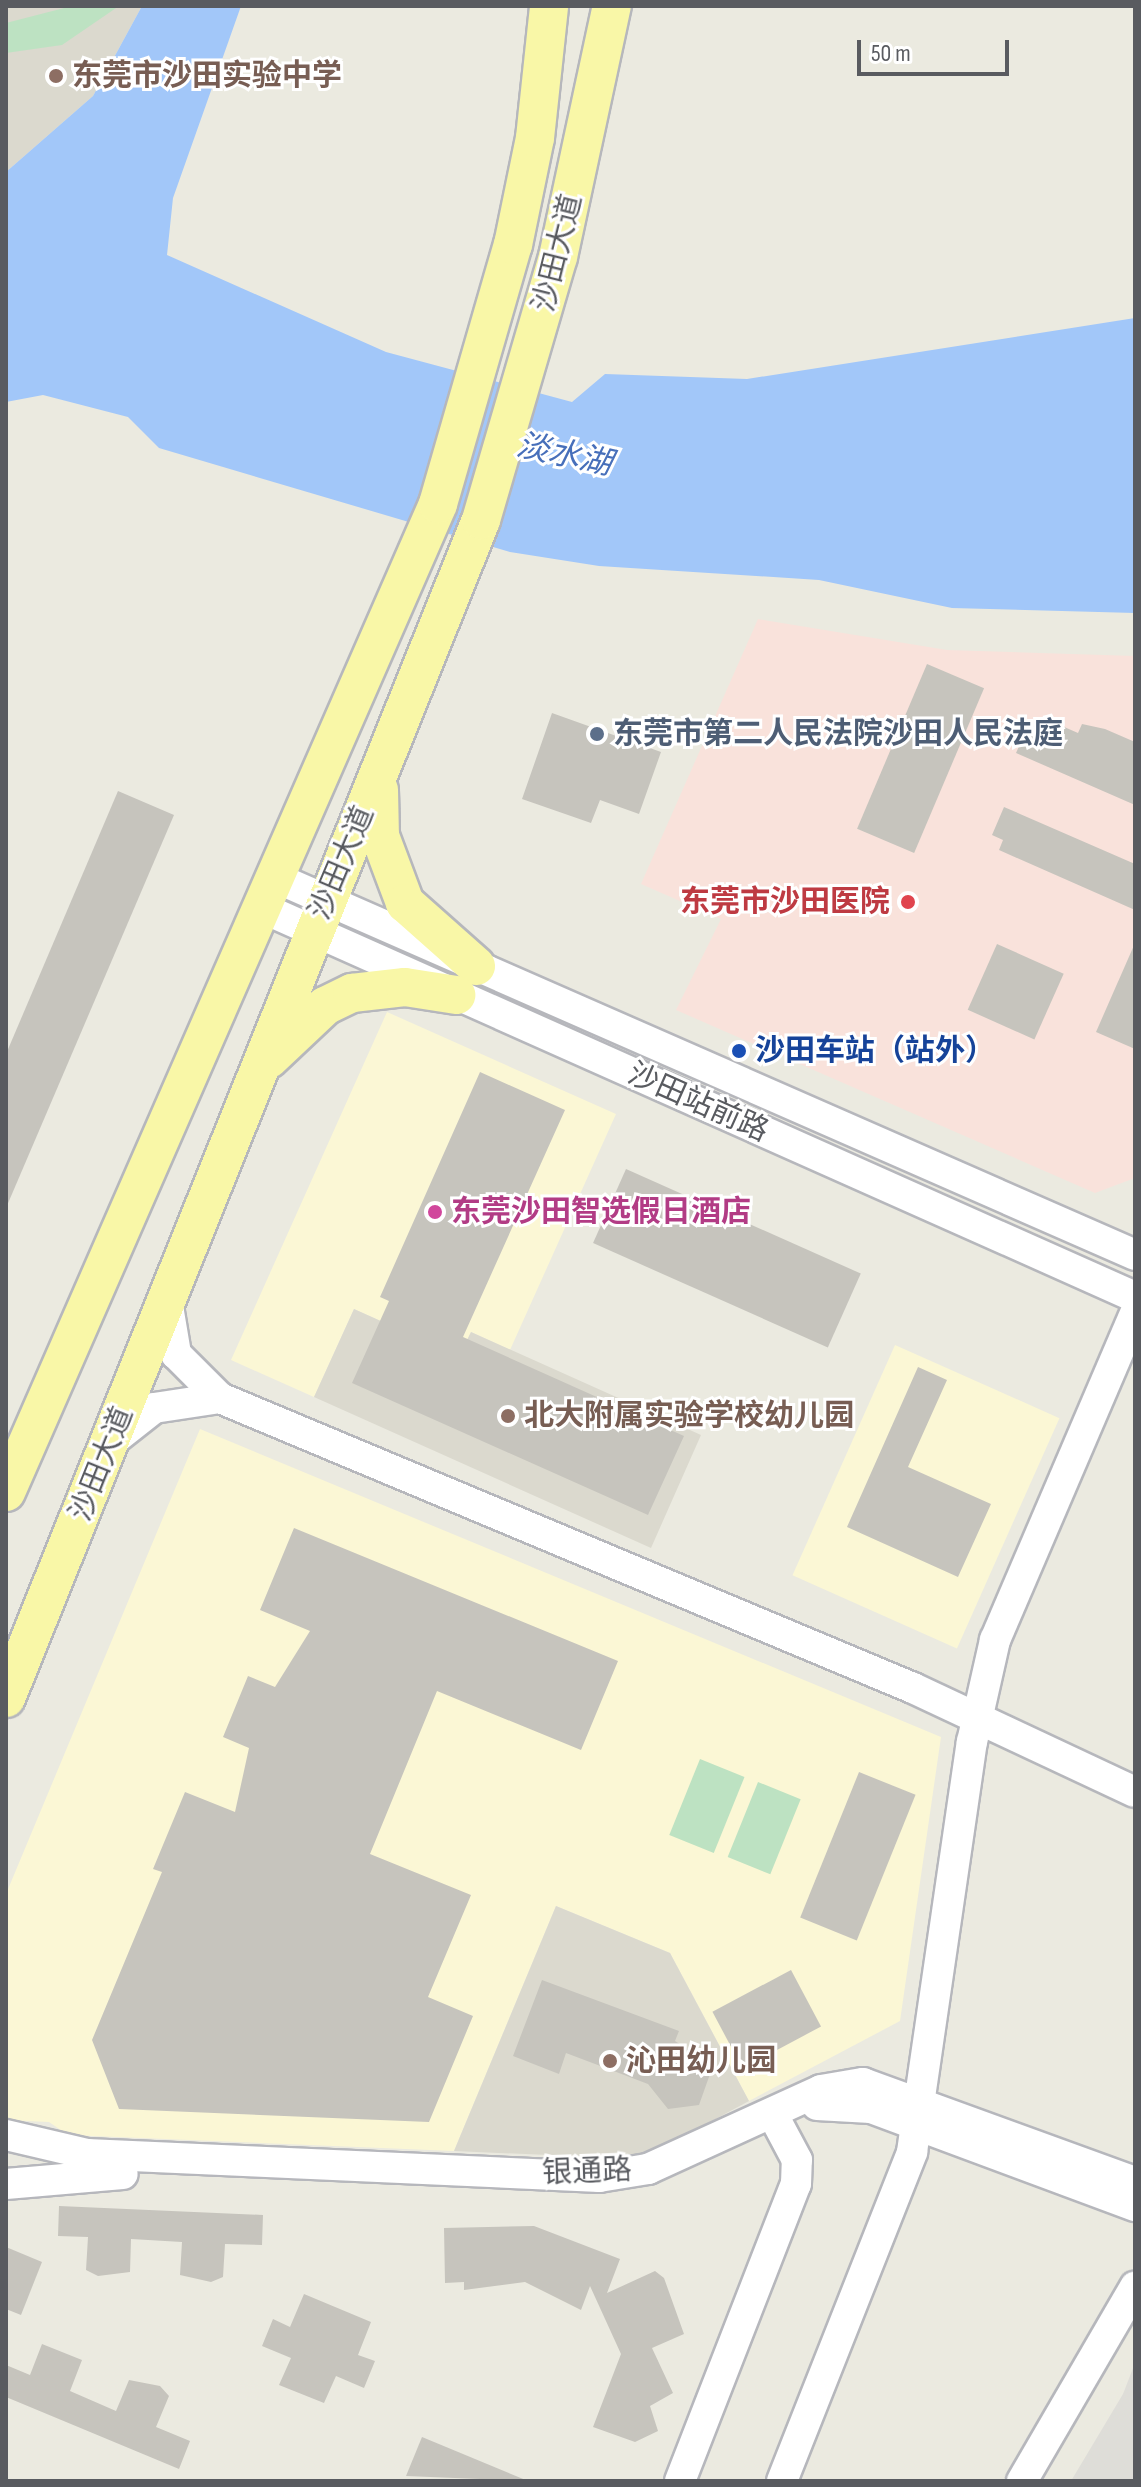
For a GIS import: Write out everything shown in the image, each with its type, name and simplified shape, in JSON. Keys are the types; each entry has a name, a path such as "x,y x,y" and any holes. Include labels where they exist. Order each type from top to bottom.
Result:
{"main road":[{"name":"沙田大道","path":"6,1492 267,892 414,571 490,342 535,138 549,6"},
{"name":"沙田大道","path":"6,1698 111,1442 248,1092 455,588 533,357 612,6"},
{"path":"383,765 378,811 388,871 405,903 466,980"},
{"path":"248,1092 283,1043 352,993 466,980"}],"street":[{"name":"沙田站前路","path":"267,892 466,980 1135,1255"},
{"name":"沙田站前路","path":"466,980 1135,1297"},
{"path":"167,1300 176,1354 220,1398 977,1716 1135,1792"},
{"path":"782,2481 899,2190 920,2113 977,1716 995,1640 1135,1314"},
{"path":"111,1442 154,1408 220,1398"},
{"name":"银通路","path":"6,2184 104,2173 626,2189 848,2084 1135,2206"},
{"name":"银通路","path":"920,2113 1135,2182"},
{"path":"680,2481 796,2184 797,2160 775,2118"},
{"name":"银通路","path":"6,2135 87,2154 599,2177 648,2169 775,2118"},
{"path":"1022,2481 1135,2287"}],"shaded area":[{"name":"东莞市沙田实验中学","path":"6,6 142,6 93,96 6,172"},
{"name":"东莞市沙田医院","path":"758,619 947,650 1135,656 1135,1178 1095,1193 676,1010 721,919 641,884"},
{"name":"东莞沙田智选假日酒店","path":"387,1012 616,1114 510,1350 471,1332 460,1357 354,1309 314,1397 231,1360"},
{"name":"北大附属实验学校幼儿园","path":"354,1309 459,1356 471,1332 701,1435 651,1548 314,1397"},
{"path":"895,1345 1059,1418 957,1648 793,1575"},
{"path":"200,1429 941,1737 900,2021 749,2101 670,1953 556,1906 454,2151 68,2135 49,2122 6,2120 6,1894"},
{"name":"沁田幼儿园","path":"556,1906 670,1953 749,2101 641,2159 454,2151"},
{"path":"1135,2363 1135,2481 1071,2481 1123,2394"}],"green space":[{"path":"72,6 119,6 62,45 6,53 6,23"},
{"path":"700,1759 745,1777 714,1853 669,1835"},
{"path":"758,1782 801,1799 770,1874 728,1857"}],"water":[{"name":"淡水湖","path":"142,6 241,6 173,198 167,255 386,352 572,402 605,374 747,379 1135,318 1135,613 952,608 819,580 599,566 510,552 159,448 128,417 43,395 6,402 6,172 93,96"}],"building":[{"path":"927,664 984,688 914,853 857,829"},
{"path":"552,713 661,752 639,814 600,800 591,823 522,799"},
{"path":"1055,723 1078,733 1082,724 1105,729 1135,742 1135,805 1016,753 1029,724 1050,733"},
{"path":"118,791 174,815 6,1208 6,1054"},
{"path":"1004,807 1135,864 1135,910 999,850 1003,840 992,835"},
{"path":"1135,943 1135,1049 1096,1032"},
{"path":"997,944 1064,974 1034,1039 968,1010"},
{"path":"480,1072 565,1110 463,1337 684,1436 648,1515 352,1383 389,1301 380,1297"},
{"path":"626,1169 861,1274 828,1348 593,1243"},
{"path":"918,1367 947,1380 908,1467 991,1504 958,1577 847,1527"},
{"path":"294,1528 618,1661 581,1750 437,1691 370,1854 471,1895 428,1997 473,2016 429,2122 119,2109 92,2040 162,1872 153,1869 185,1792 235,1812 249,1748 223,1737 248,1676 275,1687 310,1631 260,1610"},
{"path":"859,1772 916,1795 857,1940 800,1918"},
{"path":"791,1970 821,2027 742,2068 712,2012"},
{"path":"542,1980 679,2031 675,2041 703,2059 710,2074 699,2105 668,2109 648,2084 566,2053 559,2074 513,2056"},
{"path":"59,2206 263,2215 262,2245 225,2244 223,2277 211,2282 180,2275 182,2242 131,2239 130,2272 98,2276 86,2270 88,2237 58,2236"},
{"path":"534,2226 620,2259 607,2293 655,2271 664,2278 684,2334 652,2348 673,2393 650,2406 658,2431 635,2442 593,2427 621,2354 590,2286 581,2310 525,2282 464,2290 464,2282 445,2283 444,2228"},
{"path":"6,2247 42,2262 21,2315 6,2309"},
{"path":"304,2294 371,2322 358,2355 375,2361 364,2388 336,2376 324,2403 279,2385 291,2358 262,2346 273,2319 290,2327"},
{"path":"42,2344 82,2360 70,2391 116,2411 129,2380 160,2386 169,2396 156,2427 190,2441 179,2469 6,2397 6,2365 30,2375"},
{"path":"422,2437 528,2481 406,2476"}],"place":[{"name":"东莞市沙田实验中学","path":"56,76"},
{"name":"东莞市第二人民法院沙田人民法庭","path":"597,734"},
{"name":"东莞市沙田医院","path":"908,902"},
{"name":"沙田车站（站外）","path":"739,1051"},
{"name":"东莞沙田智选假日酒店","path":"435,1212"},
{"name":"北大附属实验学校幼儿园","path":"508,1416"},
{"name":"沁田幼儿园","path":"610,2061"}]}
